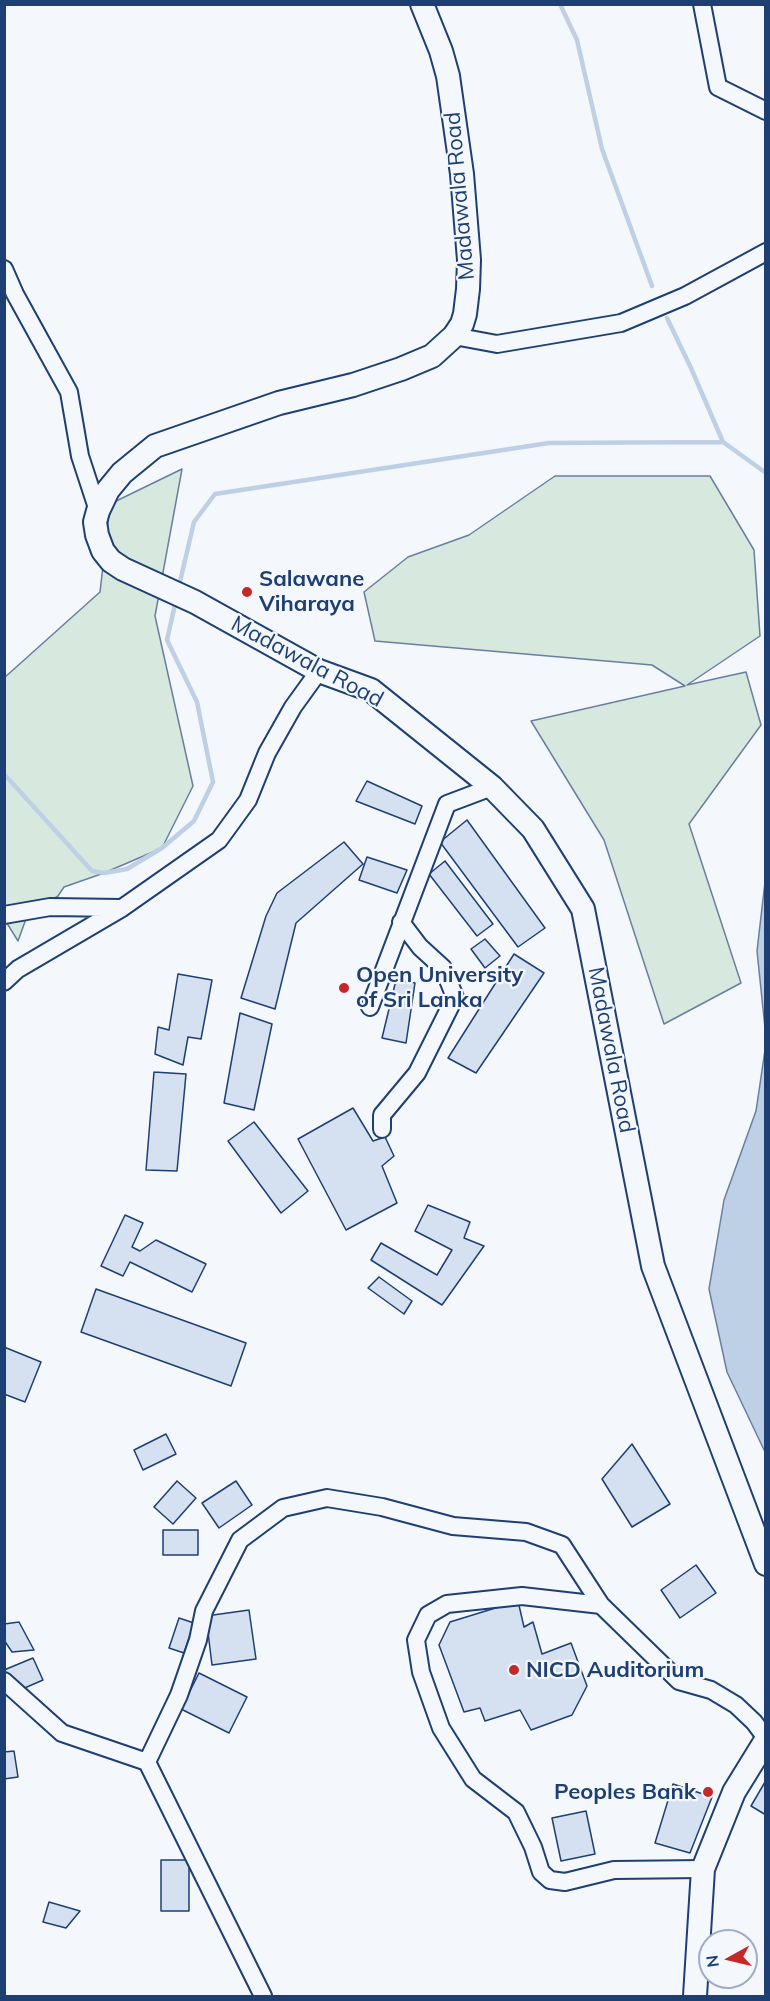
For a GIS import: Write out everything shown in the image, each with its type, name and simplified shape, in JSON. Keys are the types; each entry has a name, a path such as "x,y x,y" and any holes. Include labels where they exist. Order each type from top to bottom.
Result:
{"main road":[{"name":"Madawala Road","path":"422,4 441,51 448,76 462,174 469,260 468,289 465,314 454,336 432,356 401,369 353,385 279,404 155,446 122,472 108,490 95,522 97,535 103,551 117,565 195,602 319,671 371,690 492,787 533,829 583,909 653,1266 765,1564"},
{"path":"695,1996 703,1869 734,1792 765,1739"}],"street":[{"path":"702,4 718,87 765,111"},
{"path":"454,336 497,344 621,323 685,296 765,252"},
{"path":"4,269 15,294 69,392 80,456 98,511"},
{"path":"4,982 18,969 122,908 219,840 248,800 267,753 293,708 319,671"},
{"path":"370,1007 447,804 492,787"},
{"path":"4,915 51,908 122,908"},
{"path":"382,1129 382,1115 417,1073 455,997 443,968 420,947 401,922"},
{"path":"147,1762 179,1695 198,1640 204,1611 240,1540 283,1508 327,1498 382,1507 453,1526 526,1532 562,1545 601,1605 679,1681 711,1690 736,1705 754,1722 765,1739"},
{"path":"601,1605 522,1596 447,1604 428,1616 416,1640 421,1672 441,1728 473,1779 516,1812 533,1847 541,1872 550,1880 565,1882 614,1870 703,1869"},
{"path":"4,1681 63,1732 147,1762 264,1996"}],"shaded area":[{"path":"182,469 155,616 193,786 162,848 64,887 58,896 27,916 18,941 5,920 4,678 100,592 110,504"},
{"path":"555,476 710,476 754,550 760,636 687,685 746,672 761,725 689,824 741,983 664,1024 604,840 531,721 685,686 652,665 375,641 364,592 408,557 469,535"}],"water":[{"path":"765,882 765,1028 757,951"},
{"path":"765,1050 765,1452 727,1372 709,1289 724,1200 756,1111"}],"building":[{"path":"367,781 422,806 415,824 356,801"},
{"path":"467,820 545,928 518,947 440,842"},
{"path":"344,842 363,864 296,923 275,1009 241,998 266,916 277,893"},
{"path":"367,857 407,870 397,893 359,880"},
{"path":"445,861 493,924 477,936 429,874"},
{"path":"485,939 500,956 485,968 471,949"},
{"path":"514,954 544,973 476,1073 448,1058"},
{"path":"178,974 212,980 201,1039 188,1037 183,1065 155,1054 158,1027 169,1030"},
{"path":"396,980 415,983 406,1043 382,1038"},
{"path":"240,1013 272,1024 254,1110 224,1103"},
{"path":"154,1072 186,1074 177,1171 146,1170"},
{"path":"353,1108 373,1141 385,1137 394,1156 382,1166 397,1203 346,1230 298,1139"},
{"path":"254,1122 308,1191 281,1213 228,1141"},
{"path":"428,1205 470,1222 464,1238 484,1246 442,1305 371,1260 381,1243 437,1275 452,1250 415,1231"},
{"path":"125,1215 143,1223 132,1247 140,1251 156,1240 206,1264 192,1292 130,1262 123,1276 101,1266"},
{"path":"379,1277 412,1301 404,1314 368,1288"},
{"path":"96,1289 246,1343 231,1386 81,1332"},
{"path":"4,1347 41,1362 25,1402 4,1394"},
{"path":"166,1434 176,1454 143,1470 134,1450"},
{"path":"632,1444 670,1504 632,1527 602,1479"},
{"path":"177,1481 196,1498 173,1524 154,1507"},
{"path":"236,1481 252,1505 219,1528 202,1503"},
{"path":"163,1530 198,1530 198,1555 163,1555"},
{"path":"696,1565 716,1593 680,1618 661,1590"},
{"name":"NICD Auditorium","path":"518,1601 524,1627 533,1622 542,1654 571,1643 587,1686 572,1715 531,1730 520,1710 485,1721 480,1708 464,1712 439,1645 450,1622"},
{"path":"249,1610 256,1659 212,1665 206,1616"},
{"path":"179,1618 194,1623 184,1653 169,1648"},
{"path":"19,1622 34,1650 12,1652 4,1640 4,1624"},
{"path":"33,1658 43,1680 20,1690 4,1670"},
{"path":"199,1673 247,1697 229,1733 181,1709"},
{"path":"14,1751 18,1777 4,1779 4,1752"},
{"path":"766,1783 766,1815 751,1806"},
{"path":"673,1784 712,1797 690,1853 655,1843"},
{"path":"586,1811 595,1854 561,1861 552,1818"},
{"path":"161,1860 189,1860 189,1911 161,1911"},
{"path":"49,1902 80,1911 66,1928 43,1922"}],"waterway":[{"path":"560,4 577,40 602,149 652,286"},
{"path":"667,318 723,442"},
{"path":"179,586 194,522 215,494 549,443 723,442 766,473"},
{"path":"4,774 92,871 104,873 127,869 162,848 194,821 213,782 197,702 167,640 176,600"}],"place":[{"name":"Salawane Viharaya","path":"247,592"},
{"name":"Open University of Sri Lanka","path":"344,988"},
{"name":"NICD Auditorium","path":"514,1670"},
{"name":"Peoples Bank","path":"708,1792"}]}
